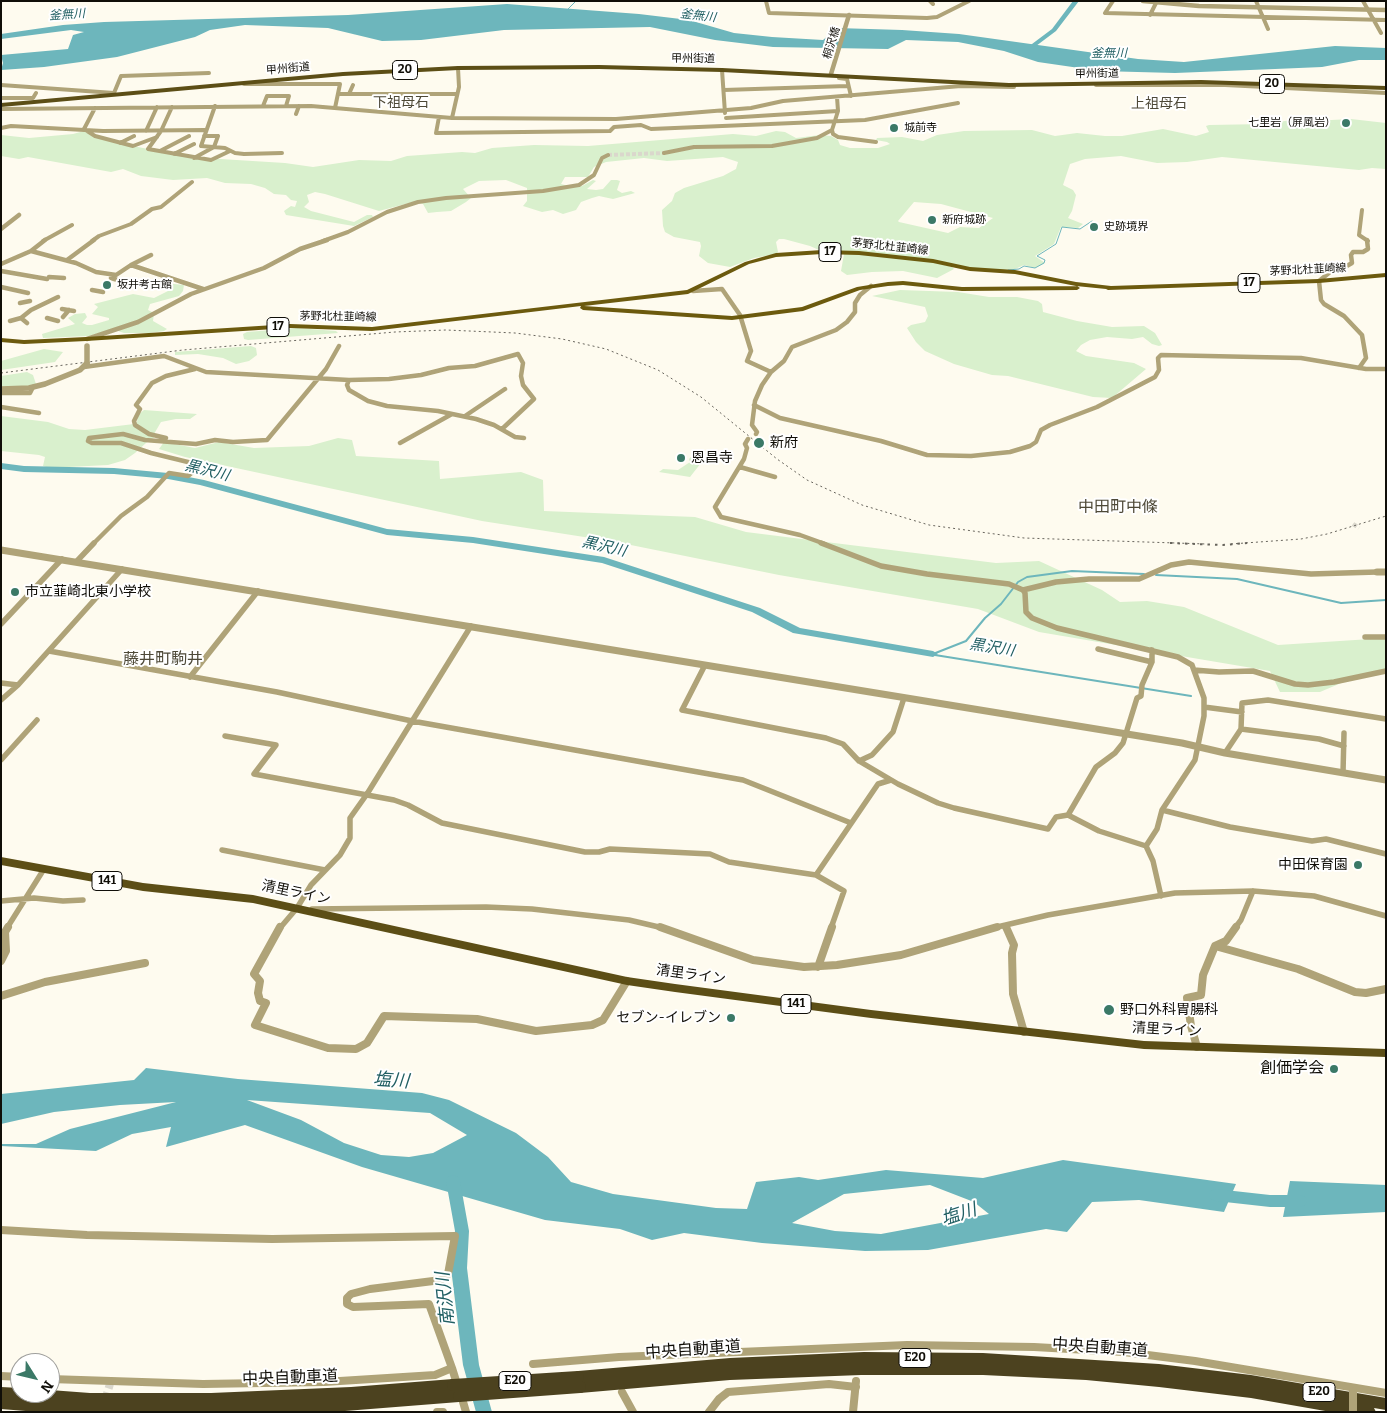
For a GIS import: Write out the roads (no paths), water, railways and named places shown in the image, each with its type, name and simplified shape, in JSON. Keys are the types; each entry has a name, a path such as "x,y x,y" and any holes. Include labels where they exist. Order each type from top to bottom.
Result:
{"highway":[{"name":"甲州街道","path":"1,107 119,93 382,72 458,68 599,67 722,70 832,74 983,85 1201,82 1386,88"},
{"name":"清里ライン","path":"1,861 143,887 221,895 301,909 627,981 1024,1032 1144,1045 1386,1053"},
{"name":"中央自動車道","path":"579,1382 749,1363 864,1358 983,1358 1159,1370 1251,1381 1386,1404"},
{"name":"中央自動車道","path":"1,1393 90,1399 210,1399 456,1390 730,1374 861,1369 983,1369 1086,1374 1252,1392 1369,1412"},
{"name":"中央自動車道","path":"1,1403 87,1409 219,1410 345,1405 456,1390"}],"main road":[{"name":"茅野北杜韮崎線","path":"1,340 86,342 290,326 372,329 693,291 730,269 747,263 776,256 822,252 858,253 933,261 970,269 1015,272 1076,284 1112,288"},
{"name":"茅野北杜韮崎線","path":"553,307 714,318 741,317 803,309 859,288 903,283 962,289 1112,288 1319,281 1386,275"}],"street":[{"path":"766,1 769,13 934,18 969,1"},
{"path":"1113,1 1105,13 1386,20"},
{"path":"1143,1 1260,7 1386,10"},
{"path":"1256,1 1268,29"},
{"path":"1363,1 1381,33"},
{"path":"1150,15 1156,3"},
{"name":"桐沢橋","path":"832,74 849,16"},
{"path":"452,118 457,94 458,68"},
{"path":"722,70 724,110 728,124"},
{"path":"1,85 114,93 121,76 209,73"},
{"path":"832,74 831,77 847,79 847,86 851,96"},
{"path":"237,84 340,84 334,108"},
{"path":"1074,84 1075,86 1243,86 1386,93"},
{"path":"349,94 353,85"},
{"path":"1,107 299,106 439,118 616,119 752,108 783,101 960,86 1009,87 1034,85"},
{"path":"724,90 847,86"},
{"path":"1,98 33,98 36,93"},
{"path":"338,94 457,94"},
{"path":"263,106 267,96 289,96 286,106"},
{"path":"837,97 838,111 832,130 833,134 838,137 876,142"},
{"path":"439,118 436,133 610,130 614,127 641,125 651,128 866,120 887,114 958,103"},
{"path":"215,106 205,130 201,146 214,147 235,153 282,153"},
{"path":"296,114 299,106"},
{"path":"141,116 144,107"},
{"path":"146,131 157,107"},
{"path":"172,107 161,131 148,149 211,160 230,151"},
{"path":"84,129 95,108"},
{"path":"726,118 838,111"},
{"path":"1,128 11,126 103,131 205,130"},
{"path":"84,129 95,136 133,146 156,137"},
{"path":"664,153 694,147 780,145 817,138 832,130"},
{"path":"120,143 134,136"},
{"path":"159,151 189,136"},
{"path":"194,158 214,147 218,136 204,136"},
{"path":"174,154 194,144"},
{"path":"258,154 260,148"},
{"path":"85,365 86,342 138,322 203,289 251,273 300,249 348,232 379,215 401,207 453,197 543,192 579,185 594,175 600,160 608,155"},
{"path":"67,260 99,236 131,224 152,208 161,207 192,182"},
{"path":"1359,368 1366,358 1366,345 1362,336 1344,316 1324,304 1321,300 1319,281 1335,268 1346,267 1352,263 1351,255 1353,252 1363,252 1368,248 1368,240 1359,235 1362,210"},
{"path":"1,229 19,214"},
{"path":"1,264 32,252 48,237 72,225"},
{"path":"32,252 67,260 96,272 116,275 151,255"},
{"path":"131,265 203,289"},
{"path":"1,271 48,278 64,278"},
{"path":"111,278 121,281"},
{"path":"756,434 757,432 752,425 754,405 762,384 771,372 784,361 792,347 836,330 847,322 855,312 855,303 860,295 873,285"},
{"path":"1,287 28,293"},
{"path":"693,291 722,289 741,317 751,351 747,361 771,372"},
{"path":"92,290 103,292"},
{"path":"10,321 21,318 31,310 58,297"},
{"path":"20,303 30,301"},
{"path":"62,308 71,310 63,317"},
{"path":"21,318 27,323"},
{"path":"47,318 58,321"},
{"path":"77,561 121,516 147,497 167,477 173,474 188,476 199,467 196,464 134,446 121,443 92,442 88,441 88,438 123,434 144,440 196,444 215,440 233,442 267,440 326,369 340,346"},
{"path":"1,389 33,387 63,378 85,365 164,356 174,358 195,369 218,373 349,380 408,377 447,368 475,366 518,354 523,363 521,376 523,385 534,399 502,429"},
{"path":"754,405 780,418 880,441 927,455 971,456 1010,452 1030,446 1036,442 1041,430 1050,425 1097,407 1155,377 1159,370 1158,358 1161,355 1301,358 1359,368 1386,369"},
{"path":"186,443 185,440 150,434 135,425 134,421 140,409 136,404 152,383 166,376 195,369"},
{"path":"349,380 346,385 349,390 368,401 387,406 465,416 487,422 515,437 524,438"},
{"path":"1,393 30,393 33,387"},
{"path":"465,416 505,389"},
{"path":"1,407 39,413"},
{"path":"400,443 452,414"},
{"path":"748,439 745,444 747,448 746,456 715,507 721,517 800,535 881,566 927,574 1009,584 1026,593 1026,612 1032,618 1057,628 1152,650 1185,660 1192,665 1201,685 1204,708 1193,766 1162,810 1157,829 1146,846"},
{"path":"740,467 775,477"},
{"path":"1,550 1198,746 1225,753 1386,780"},
{"path":"1,624 62,559"},
{"path":"1023,590 1056,582 1089,579 1133,580 1171,565 1189,562 1310,574 1386,572"},
{"path":"1,700 49,652 122,569"},
{"path":"190,677 258,591"},
{"path":"471,626 367,794 350,818 350,838 340,855 311,885 301,909 282,924 254,974 260,981 258,993 260,1001 266,1003 255,1025 328,1048 356,1049 367,1043 384,1016 477,1020 536,1031 592,1025 603,1020 627,981"},
{"path":"1366,637 1386,637"},
{"path":"1098,649 1152,662"},
{"path":"1068,815 1096,767 1119,750 1137,698 1142,696 1142,685 1152,662 1152,650"},
{"path":"49,652 278,692 412,721 743,780 850,823"},
{"path":"705,665 682,710 826,738 842,744 859,761 891,780 938,803 1048,829 1056,817 1068,815 1099,831 1146,846 1153,861 1161,896"},
{"path":"1194,670 1219,672 1253,671 1295,684 1308,685 1334,682 1386,671"},
{"path":"1,683 18,685"},
{"path":"859,761 872,755 893,732 904,698"},
{"path":"1225,753 1241,729 1242,703 1268,700 1386,719"},
{"path":"1204,708 1242,712"},
{"path":"1,760 37,720"},
{"path":"1241,729 1319,739 1344,746"},
{"path":"1343,773 1344,733"},
{"path":"225,736 276,745 254,774 367,794 408,805 442,822 586,852 599,852 610,849 710,854 729,862 816,875 844,891 818,967"},
{"path":"816,875 878,784 891,780"},
{"path":"1162,810 1230,826 1312,841 1326,839 1386,854"},
{"path":"222,850 325,870"},
{"path":"1,961 6,951 5,932 44,869"},
{"path":"301,909 486,907 629,920 657,926 753,960 818,967 901,955 1048,915 1175,893 1253,891 1314,896 1386,916"},
{"path":"1197,1047 1191,1026 1187,998 1201,995 1203,975 1215,946 1226,941 1241,920 1253,891"},
{"path":"1,902 24,899 83,900"},
{"path":"1006,925 1014,945 1012,953 1013,994 1024,1032"},
{"path":"1215,946 1298,969 1355,992 1366,993 1386,989"},
{"path":"1,996 45,982 144,964"},
{"path":"1,1230 87,1235 263,1238 455,1236 448,1274 441,1280 370,1289 351,1294 347,1298 347,1304 353,1307 429,1304 466,1412"},
{"path":"533,1364 634,1357 907,1345 1034,1347 1124,1352 1196,1361 1353,1389 1386,1393"},
{"path":"60,1380 203,1384 324,1382 436,1375 452,1368"},
{"path":"708,1412 728,1392 814,1385 856,1384 853,1412"},
{"path":"1353,1389 1353,1412"},
{"path":"622,1392 633,1412"},
{"path":"437,1412 442,1412"}],"water":[{"path":"507,4 639,14 689,20 734,33 772,37 823,40 837,28 902,30 959,34 1138,59 1184,62 1335,46 1386,48 1386,60 1359,60 1322,67 1175,73 1100,71 1038,62 1004,51 958,42 906,40 888,49 773,47 715,40 650,27 504,30 421,40 382,41 328,28 245,25 210,30 195,37 117,57 44,67 1,70 3,63 1,55 68,49 73,35 84,32 71,30 1,39 1,34 63,25 104,22 348,15"},
{"path":"146,1068 238,1079 422,1093 449,1100 516,1133 548,1157 571,1182 613,1194 716,1208 747,1209 756,1182 799,1177 818,1180 886,1170 983,1178 1063,1160 1236,1184 1224,1212 1139,1200 1092,1202 1067,1232 1046,1229 928,1250 865,1251 762,1243 684,1233 652,1240 620,1229 545,1220 362,1167 245,1125 166,1147 171,1127 132,1134 96,1151 1,1146 1,1144 36,1144 70,1129 176,1102 120,1105 54,1112 1,1124 1,1094 134,1080","holes":["247,1100 430,1113 467,1135 433,1153 409,1157 381,1155 344,1143 301,1120","930,1185 974,1202 989,1214 881,1234 835,1231 792,1223 844,1194"]},
{"path":"1290,1181 1386,1185 1386,1212 1283,1217"}],"waterway":[{"path":"567,10 576,1"},
{"path":"1030,48 1054,30 1076,1"},
{"path":"1008,270 1019,269 1024,266 1035,268 1044,263 1045,260 1037,256 1056,244 1062,227 1080,229 1092,221"},
{"name":"黒沢川","path":"1,466 24,469 114,471 168,476 201,482 387,532 473,540 604,560 756,610 797,631 933,654"},
{"path":"933,654 966,641 985,618 1001,604 1018,582 1027,577 1072,571 1144,574"},
{"path":"1156,575 1237,579 1341,603 1386,600"},
{"name":"黒沢川","path":"935,655 1191,696"},
{"name":"南沢川","path":"453,1181 462,1231 459,1268 471,1365 484,1412"},
{"name":"塩川","path":"1216,1195 1270,1201 1300,1201"}],"tunnel":[{"path":"608,155 664,153"},
{"path":"1353,524 1359,528"},
{"path":"105,1400 110,1384"}],"railway":[{"path":"1,373 183,350 395,332 446,330 515,333 562,339 606,349 658,370 701,397 777,459 807,480 862,505 929,525 1024,538 1206,544"},
{"path":"1231,544 1301,539 1327,534 1386,516"},
{"path":"1170,543 1223,545 1247,543"}],"place":[{"name":"七里岩（屏風岩）","path":"1346,123"},
{"name":"城前寺","path":"894,128"},
{"name":"新府城跡","path":"932,220"},
{"name":"史跡境界","path":"1094,227"},
{"name":"坂井考古館","path":"107,285"},
{"name":"新府","path":"759,443"},
{"name":"恩昌寺","path":"681,458"},
{"name":"市立韮崎北東小学校","path":"15,592"},
{"name":"中田保育園","path":"1358,865"},
{"name":"野口外科胃腸科","path":"1109,1010"},
{"name":"セブン-イレブン","path":"731,1018"},
{"name":"創価学会","path":"1334,1069"}],"district":[{"name":"下祖母石","path":"401,103"},
{"name":"上祖母石","path":"1159,104"},
{"name":"中田町中條","path":"1118,508"},
{"name":"藤井町駒井","path":"163,660"}],"water label":[{"name":"釜無川","path":"67,15"},
{"name":"釜無川","path":"698,16"},
{"name":"釜無川","path":"1109,54"}]}
